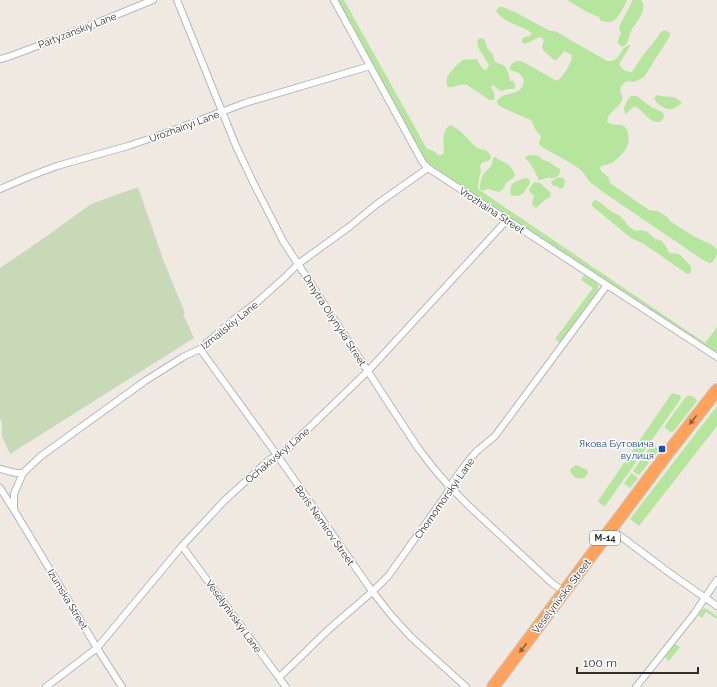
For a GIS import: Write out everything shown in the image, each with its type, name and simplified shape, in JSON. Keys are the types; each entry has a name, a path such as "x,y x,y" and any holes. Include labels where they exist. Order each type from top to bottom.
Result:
{"highway":[{"name":"Veselynivska Street","path":"493,687 667,454 717,390"}],"street":[{"name":"Partyzanskiy Lane","path":"0,59 67,35 153,0"},
{"name":"Dmytra Oliynyka Street","path":"177,0 236,146 283,241 418,448 450,487 553,584 565,592"},
{"name":"Vrozhaina Street","path":"334,0 423,163 428,168 717,358"},
{"name":"Urozhainyi Lane","path":"0,189 57,166 128,146 245,103 370,66"},
{"name":"Izmailskiy Lane","path":"23,473 42,456 145,381 183,357 200,349 232,321 256,304 298,264 349,227 377,204 428,168"},
{"name":"Ochakivskyi Lane","path":"46,687 97,648 182,546 225,500 269,460 286,450 368,370 507,220"},
{"name":"Chornomorskyi Lane","path":"279,677 325,633 379,586 389,575 446,495 468,461 477,451 495,436 607,285"},
{"name":"Boris Nemirov Street","path":"200,349 277,455 372,591 411,637 466,687"},
{"path":"0,469 23,473 14,494 14,510"},
{"name":"Izumska Street","path":"0,488 122,687"},
{"path":"611,530 717,606"},
{"name":"Veselynivskyi Lane","path":"182,546 279,677 282,686"},
{"path":"636,687 706,598 717,580"}],"green space":[{"path":"337,0 344,0 427,149 441,155 444,153 445,131 450,125 458,129 476,147 487,151 491,158 482,163 480,166 481,171 478,189 705,343 717,327 717,352 440,173 426,161"},
{"path":"567,0 627,0 618,17 610,22 601,21 599,17 587,12"},
{"path":"633,0 641,0 643,8 631,31 628,42 622,47 618,43 621,33 619,27"},
{"path":"499,7 515,12 550,31 555,31 607,61 612,61 618,57 626,46 630,45 619,64 624,70 630,72 632,72 661,32 664,30 669,32 670,35 668,39 644,77 634,82 628,81 621,87 620,91 623,98 607,121 612,124 625,127 628,132 629,140 627,147 616,160 601,166 600,168 601,171 609,178 610,183 649,210 661,213 670,221 693,236 716,248 717,254 711,263 703,260 603,192 590,182 582,171 574,165 540,146 539,143 541,136 535,129 531,120 498,105 497,101 500,97 516,92 523,86 524,80 519,73 510,70 513,63 521,61 557,81 567,70 572,58 572,55 564,51 557,60 554,60 543,50 542,46 544,40 541,37 527,43 522,43 522,39 524,37 530,36 532,33 504,19 496,11"},
{"path":"479,38 484,40 487,48 493,54 494,60 505,66 510,81 513,81 515,84 514,89 501,91 493,85 491,87 494,94 494,100 489,99 466,85 448,87 447,84 449,74 463,60 476,59 484,70 487,69 489,65 478,46 477,42"},
{"path":"657,95 673,97 682,103 673,109 665,108 655,101 654,98"},
{"path":"631,96 637,96 651,107 662,112 664,115 663,119 660,122 656,122 634,106 626,114 624,108"},
{"path":"535,155 550,162 560,169 559,175 555,178 539,180 530,163 525,158 526,156"},
{"path":"495,157 508,164 515,174 514,177 506,183 504,188 499,192 488,189 482,191 480,189 482,177 491,167 493,158"},
{"path":"559,177 563,178 565,181 564,187 560,189 557,186 553,186 551,183"},
{"path":"525,178 529,179 530,183 525,192 518,196 511,195 511,187 513,183"},
{"path":"534,182 540,183 551,193 549,198 536,208 532,203 534,196 529,191"},
{"path":"138,187 164,262 185,313 183,314 194,338 10,454 2,436 2,423 0,418 0,268 91,204"},
{"path":"595,200 620,216 636,231 646,231 655,239 662,241 668,252 680,255 691,266 691,272 687,274 644,244 631,238 592,206 592,203"},
{"path":"584,275 592,279 598,285 598,290 563,340 559,342 555,339 593,288 581,280"},
{"path":"672,393 680,395 680,400 605,506 603,506 598,501"},
{"path":"688,396 693,397 697,401 673,432 671,432 665,428 666,424"},
{"path":"717,406 717,426 639,526 630,519"},
{"path":"652,444 659,450 638,475 633,471"},
{"path":"576,465 587,470 588,473 585,477 580,479 572,475 570,470"},
{"path":"631,473 638,478 630,488 624,484"},
{"path":"705,608 717,616 717,619 706,612 702,618 698,615 701,610"},
{"path":"675,644 680,647 669,661 665,657"}],"place":[{"name":"Якова Бутовича вулиця","path":"662,449"}]}
